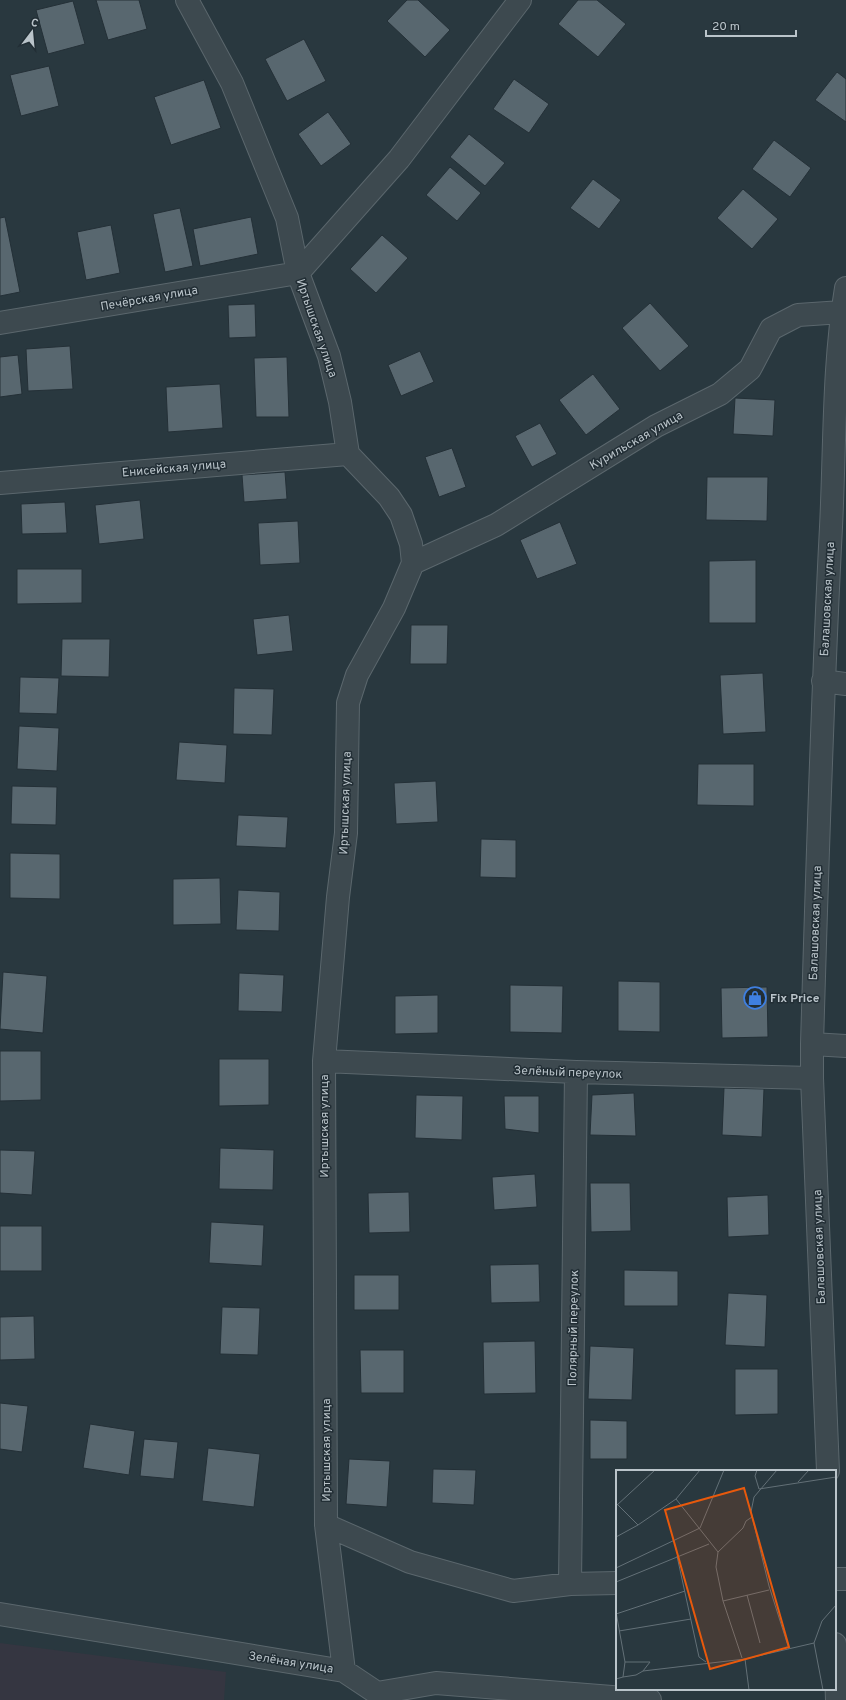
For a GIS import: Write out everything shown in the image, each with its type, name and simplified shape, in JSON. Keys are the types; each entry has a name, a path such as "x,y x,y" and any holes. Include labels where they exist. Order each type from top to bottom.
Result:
{"street":[{"name":"Иртышская улица","path":"187,0 232,84 287,218 298,273 329,356 340,402 348,454 390,498 401,515 411,544 413,563 394,608 357,675 348,703 346,833 338,897 324,1061 326,1525 344,1671"},
{"path":"298,273 399,159 520,0"},
{"name":"Печёрская улица","path":"0,323 298,273"},
{"name":"Балашовская улица","path":"828,1470 812,1078 812,1044 823,681 835,440 836,375 842,340 842,312 846,288"},
{"name":"Курильская улица","path":"413,563 496,524 656,426 720,394 750,369 771,329 798,315 842,312"},
{"name":"Енисейская улица","path":"0,483 348,454"},
{"path":"823,681 846,684"},
{"path":"812,1044 846,1046"},
{"name":"Зелёный переулок","path":"324,1061 576,1072 812,1078"},
{"name":"Полярный переулок","path":"570,1584 576,1072"},
{"path":"326,1525 410,1562 513,1591 570,1584 616,1583"},
{"path":"836,1579 846,1580"},
{"name":"Зелёная улица","path":"0,1614 344,1671 375,1696 436,1683 650,1700"},
{"path":"836,1672 837,1700"}],"shaded area":[{"path":"0,1643 226,1672 224,1700 0,1700"}],"building":[{"path":"96,0 139,0 147,29 108,40"},
{"path":"407,0 418,0 450,30 425,57 387,21"},
{"path":"578,0 597,0 626,24 598,57 558,24"},
{"path":"73,1 85,44 48,54 36,10"},
{"path":"304,39 326,81 287,101 265,59"},
{"path":"49,66 59,106 21,116 10,75"},
{"path":"837,72 846,79 846,122 815,100"},
{"path":"514,79 549,104 529,133 493,109"},
{"path":"204,80 221,128 171,145 154,97"},
{"path":"328,112 351,144 321,166 298,134"},
{"path":"469,134 505,163 485,186 450,157"},
{"path":"774,140 811,168 790,197 752,169"},
{"path":"450,167 481,193 457,221 426,195"},
{"path":"593,179 621,200 599,229 570,208"},
{"path":"743,189 778,219 752,249 717,218"},
{"path":"180,208 193,266 165,272 153,214"},
{"path":"5,217 20,292 0,296 0,218"},
{"path":"251,217 258,254 200,266 193,229"},
{"path":"111,225 120,273 86,280 77,232"},
{"path":"382,235 408,258 376,293 350,269"},
{"path":"650,303 689,346 660,371 622,328"},
{"path":"255,304 256,337 229,338 228,305"},
{"path":"70,346 73,389 28,391 26,349"},
{"path":"420,351 434,382 401,396 388,365"},
{"path":"18,355 22,394 0,397 0,357"},
{"path":"287,357 289,417 256,417 254,358"},
{"path":"593,374 620,409 586,435 559,400"},
{"path":"220,384 223,428 168,432 166,387"},
{"path":"735,398 775,400 773,436 733,434"},
{"path":"540,423 557,454 532,467 515,436"},
{"path":"452,448 466,487 439,497 425,457"},
{"path":"285,472 287,499 244,502 242,475"},
{"path":"707,477 768,477 767,521 706,520"},
{"path":"140,500 144,539 99,544 95,505"},
{"path":"65,502 67,533 22,534 21,504"},
{"path":"298,521 300,563 260,565 258,523"},
{"path":"560,522 577,564 537,579 520,540"},
{"path":"756,560 756,623 709,623 709,561"},
{"path":"17,569 82,569 82,603 17,604"},
{"path":"289,615 293,651 257,655 253,619"},
{"path":"411,625 448,625 447,664 410,664"},
{"path":"62,639 110,639 109,677 61,676"},
{"path":"763,673 766,732 723,734 720,675"},
{"path":"20,677 59,678 57,714 19,713"},
{"path":"234,688 274,689 272,735 233,734"},
{"path":"19,726 59,728 57,771 17,769"},
{"path":"179,742 227,745 225,783 176,780"},
{"path":"698,764 754,764 754,806 697,805"},
{"path":"436,781 438,822 396,824 394,783"},
{"path":"12,786 57,787 56,825 11,824"},
{"path":"238,815 288,817 286,848 236,846"},
{"path":"481,839 516,840 516,878 480,877"},
{"path":"10,853 60,854 60,899 10,898"},
{"path":"220,878 221,924 173,925 173,879"},
{"path":"238,890 280,892 279,931 236,930"},
{"path":"3,972 47,976 43,1033 0,1029"},
{"path":"239,973 284,975 282,1012 238,1011"},
{"path":"618,981 660,982 660,1032 618,1031"},
{"path":"510,985 563,986 562,1033 510,1032"},
{"path":"767,987 768,1037 722,1038 721,988"},
{"path":"438,995 438,1033 395,1034 395,996"},
{"path":"0,1051 41,1051 41,1100 0,1101"},
{"path":"219,1059 269,1059 269,1105 219,1106"},
{"path":"724,1088 764,1089 762,1137 722,1135"},
{"path":"634,1093 636,1136 590,1135 592,1095"},
{"path":"416,1095 463,1096 462,1140 415,1138"},
{"path":"504,1096 539,1096 539,1133 505,1129"},
{"path":"220,1148 274,1150 273,1190 219,1189"},
{"path":"0,1150 35,1151 32,1195 0,1193"},
{"path":"535,1174 537,1207 494,1210 492,1177"},
{"path":"590,1183 630,1183 631,1231 591,1232"},
{"path":"409,1192 410,1232 369,1233 368,1193"},
{"path":"768,1195 769,1235 728,1237 727,1197"},
{"path":"211,1222 264,1225 262,1266 209,1263"},
{"path":"0,1226 42,1226 42,1271 0,1271"},
{"path":"539,1264 540,1302 491,1303 490,1265"},
{"path":"624,1270 678,1271 678,1306 624,1306"},
{"path":"354,1275 399,1275 399,1310 354,1310"},
{"path":"728,1293 767,1295 765,1347 725,1345"},
{"path":"222,1307 260,1308 258,1355 220,1354"},
{"path":"34,1316 35,1359 0,1360 0,1317"},
{"path":"535,1341 536,1393 484,1394 483,1342"},
{"path":"590,1346 634,1348 632,1400 588,1399"},
{"path":"360,1350 404,1350 404,1393 361,1393"},
{"path":"735,1369 778,1369 778,1414 735,1415"},
{"path":"0,1403 28,1406 22,1452 0,1449"},
{"path":"590,1420 627,1421 627,1459 590,1459"},
{"path":"90,1424 135,1431 129,1475 83,1468"},
{"path":"144,1439 178,1442 174,1479 140,1476"},
{"path":"208,1448 260,1454 254,1507 202,1501"},
{"path":"349,1459 390,1461 387,1507 346,1504"},
{"path":"433,1469 476,1470 474,1505 432,1503"}],"place":[{"name":"Fix Price","path":"755,998"}]}
